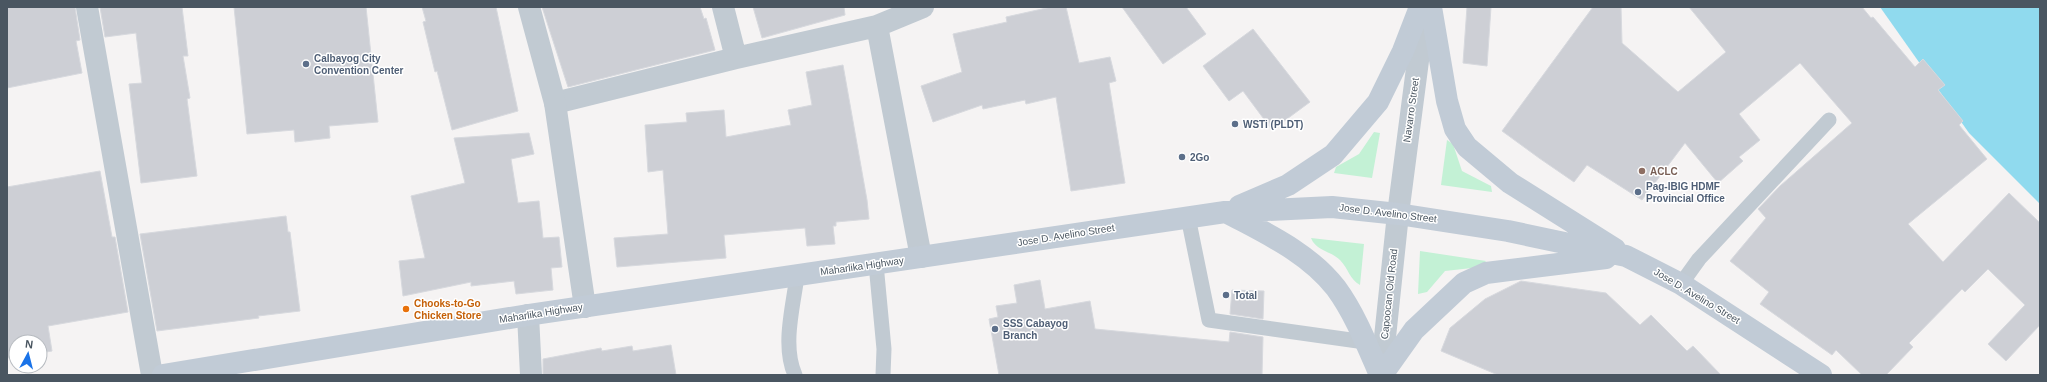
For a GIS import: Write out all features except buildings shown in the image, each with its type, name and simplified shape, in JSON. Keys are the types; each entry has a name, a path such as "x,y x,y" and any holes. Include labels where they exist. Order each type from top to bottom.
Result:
{"main road":[{"path":"1225,212 1288,185 1333,155 1378,102 1403,51 1420,7"},
{"path":"1432,7 1447,101 1455,129 1467,147 1510,183 1626,256"},
{"name":"Jose D. Avelino Street","path":"921,257 1225,212 1332,206 1398,214 1508,231 1626,256 1681,284 1821,375"},
{"path":"1225,212 1288,245 1313,264 1336,288 1356,321 1381,375 1414,330 1464,283 1486,273 1626,256"},
{"name":"Maharlika Highway","path":"163,375 528,315 921,257"}],"street":[{"path":"87,7 152,375"},
{"path":"529,7 555,103 585,307"},
{"path":"723,7 736,58"},
{"path":"555,103 736,58 876,26 924,7"},
{"name":"Navarro Street","path":"1398,214 1425,7"},
{"path":"876,26 921,257"},
{"name":"Capoocan Old Road","path":"1381,375 1398,214"},
{"path":"528,315 531,375"}],"lane":[{"path":"1681,284 1699,259 1829,120"},
{"path":"1188,217 1209,320 1365,342"},
{"path":"876,264 884,349 883,375"},
{"path":"795,375 789,362 790,338 797,276"}],"green space":[{"path":"1374,132 1380,133 1372,178 1334,173 1336,167 1359,154"},
{"path":"1447,140 1453,144 1462,171 1491,186 1492,192 1441,185"},
{"path":"1311,238 1364,244 1360,285 1351,277 1340,260 1316,246"},
{"path":"1420,251 1486,261 1481,267 1445,271 1427,292 1418,294"}],"water":[{"path":"1880,7 2040,7 2040,204 1969,133"}],"place":[{"name":"Calbayog City Convention Center","path":"306,64"},
{"name":"WSTi (PLDT)","path":"1235,124"},
{"name":"2Go","path":"1182,157"},
{"name":"ACLC","path":"1642,171"},
{"name":"Pag-IBIG HDMF Provincial Office","path":"1638,192"},
{"name":"Total","path":"1226,295"},
{"name":"Chooks-to-Go Chicken Store","path":"406,309"},
{"name":"SSS Cabayog Branch","path":"995,329"}]}
